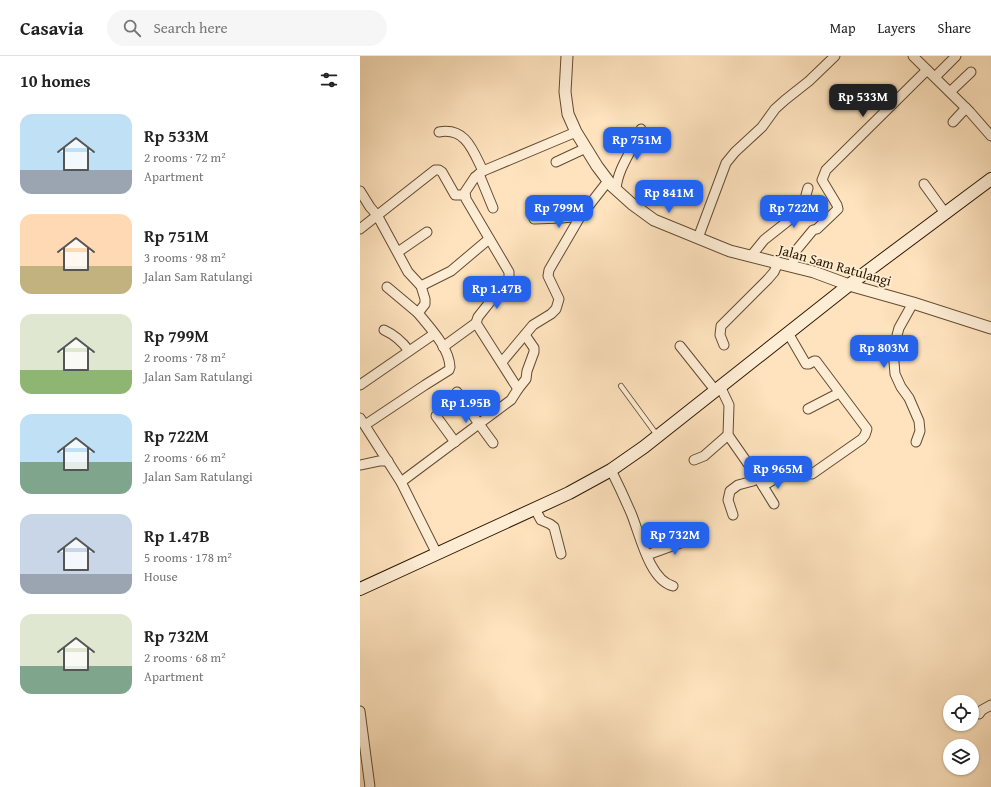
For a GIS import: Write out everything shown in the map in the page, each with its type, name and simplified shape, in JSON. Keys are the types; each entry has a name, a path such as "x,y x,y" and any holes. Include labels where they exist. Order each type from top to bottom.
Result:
{"main road":[{"path":"360,589 569,494 611,470 658,436 849,285 991,179"}],"street":[{"name":"Jalan Sam Ratulangi","path":"567,56 564,92 568,114 576,132 612,185 632,204 654,220 730,251 814,272 849,285 913,303 991,328"},
{"path":"698,238 726,163 735,152 762,127 785,100 809,81 835,56"},
{"path":"913,56 966,108 991,136"},
{"path":"935,78 956,56"},
{"path":"790,266 794,260 792,255 812,230 816,229 838,209 837,204 822,180 826,170 927,70"},
{"path":"950,92 971,72"},
{"path":"953,122 966,108"},
{"path":"502,362 533,324 556,309 559,299 548,276 549,270 581,216 616,181 636,142 640,129"},
{"path":"439,132 452,132 468,142 481,172 493,208"},
{"path":"464,195 467,187 481,172 576,132"},
{"path":"556,162 586,148"},
{"path":"360,229 437,169 442,172 455,195 464,195"},
{"path":"924,184 945,213"},
{"path":"751,256 764,240 807,206 806,194 808,188"},
{"path":"360,191 377,215 408,272 421,286 426,299 425,304 418,314"},
{"path":"443,347 476,323 478,317 510,275 464,195"},
{"path":"778,203 790,218"},
{"path":"534,219 581,216"},
{"path":"398,252 427,232"},
{"path":"421,286 451,271 490,239"},
{"path":"724,345 720,335 721,326 768,279 774,272 778,263"},
{"path":"387,287 418,314 434,334 443,347 450,364 449,370 362,422 401,482 438,554"},
{"path":"913,303 899,328 893,350 895,374 901,387 909,398 919,421 920,431 916,442"},
{"path":"476,323 518,389"},
{"path":"384,330 394,335 409,351"},
{"path":"788,333 806,364 815,361 866,427 867,432 862,439 812,474"},
{"path":"360,385 434,334"},
{"path":"401,482 511,400 526,379 527,371 534,352 534,348 525,335"},
{"path":"680,346 717,388 729,405 728,435 774,504"},
{"path":"458,392 478,424 493,443"},
{"path":"808,409 839,393"},
{"path":"436,416 455,442"},
{"path":"694,460 704,456 728,435"},
{"path":"360,465 379,461 388,461"},
{"path":"611,470 632,514 647,555 660,579 666,585 673,586"},
{"path":"763,486 784,476"},
{"path":"733,515 728,500 730,491 738,485 758,478"},
{"path":"535,509 541,520 554,527 561,554"},
{"path":"647,555 697,537"},
{"path":"979,713 991,705"},
{"path":"360,718 370,787"}],"lane":[{"path":"621,386 658,436"}]}
